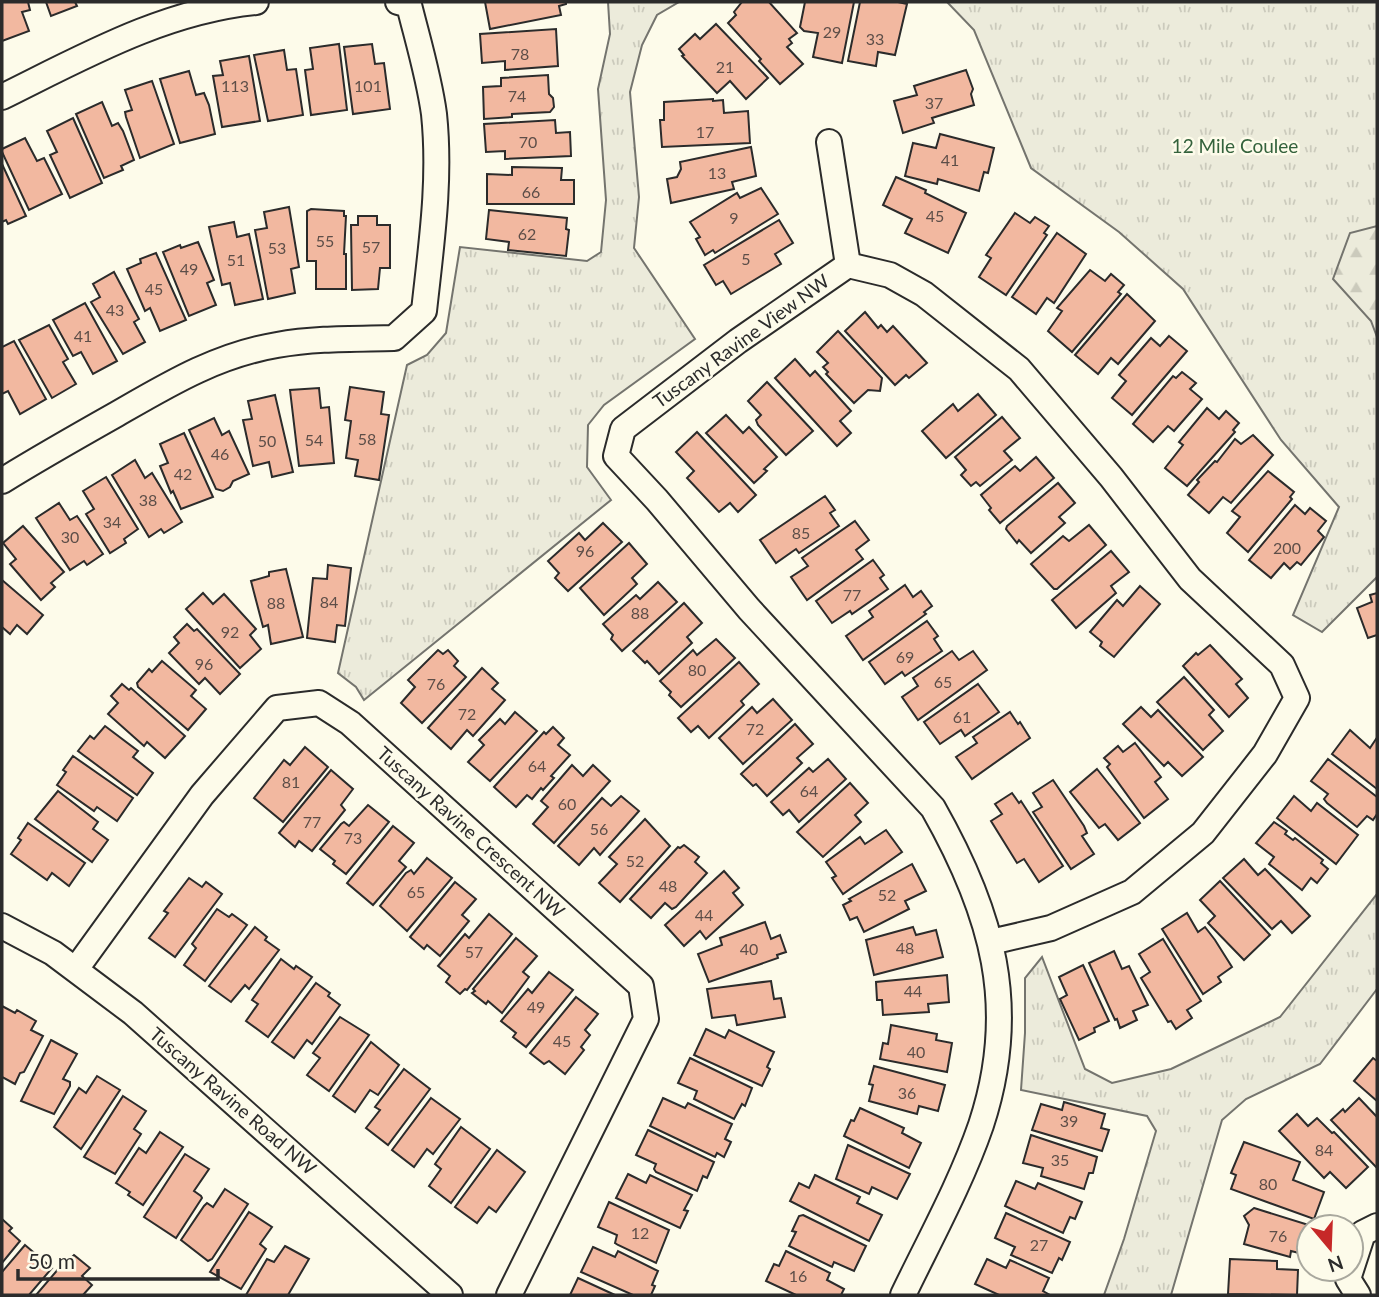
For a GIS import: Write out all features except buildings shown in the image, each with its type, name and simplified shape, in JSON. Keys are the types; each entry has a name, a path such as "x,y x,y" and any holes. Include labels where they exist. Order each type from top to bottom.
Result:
{"street":[{"path":"2,97 141,30 208,10 256,2"},
{"path":"2,481 157,390 206,365 277,345 313,340 394,338 424,312 435,223 437,181 434,114 429,81 409,5 398,2"},
{"path":"830,142 848,265"},
{"name":"Tuscany Ravine View NW","path":"904,1295 971,1151 989,1094 998,1034 992,942 972,885 933,808 749,609 616,456 622,429 738,341 848,265 890,275 924,294 1019,369 1111,477 1190,579 1282,665 1297,698 1265,754 1203,833 1132,892 1051,928 992,942"},
{"name":"Tuscany Ravine Crescent NW","path":"76,969 202,795 277,708 319,703 351,723 641,986 646,1019 509,1295"},
{"name":"Tuscany Ravine Road NW","path":"2,926 53,953 133,1013 450,1295"},
{"path":"1358,1295 1348,1279 1363,1233 1377,1226"}],"green space":[{"path":"608,2 679,2 657,15 642,45 630,92 639,197 634,248 695,339 604,405 588,425 587,467 611,500 364,700 356,687 338,673 407,365 427,355 446,333 460,247 587,261 601,252 606,200 598,89 610,34"},
{"name":"12 Mile Coulee","path":"947,2 1377,2 1377,577 1322,632 1293,615 1339,507 1281,440 1183,289 1119,232 1031,168 974,30"},
{"path":"1377,226 1377,337 1371,321 1333,279 1350,233"},
{"path":"1377,894 1377,989 1320,1064 1246,1099 1222,1120 1171,1295 1104,1295 1124,1239 1156,1131 1147,1116 1021,1090 1025,978 1042,957 1085,1069 1112,1083 1171,1069 1280,1017"}]}
